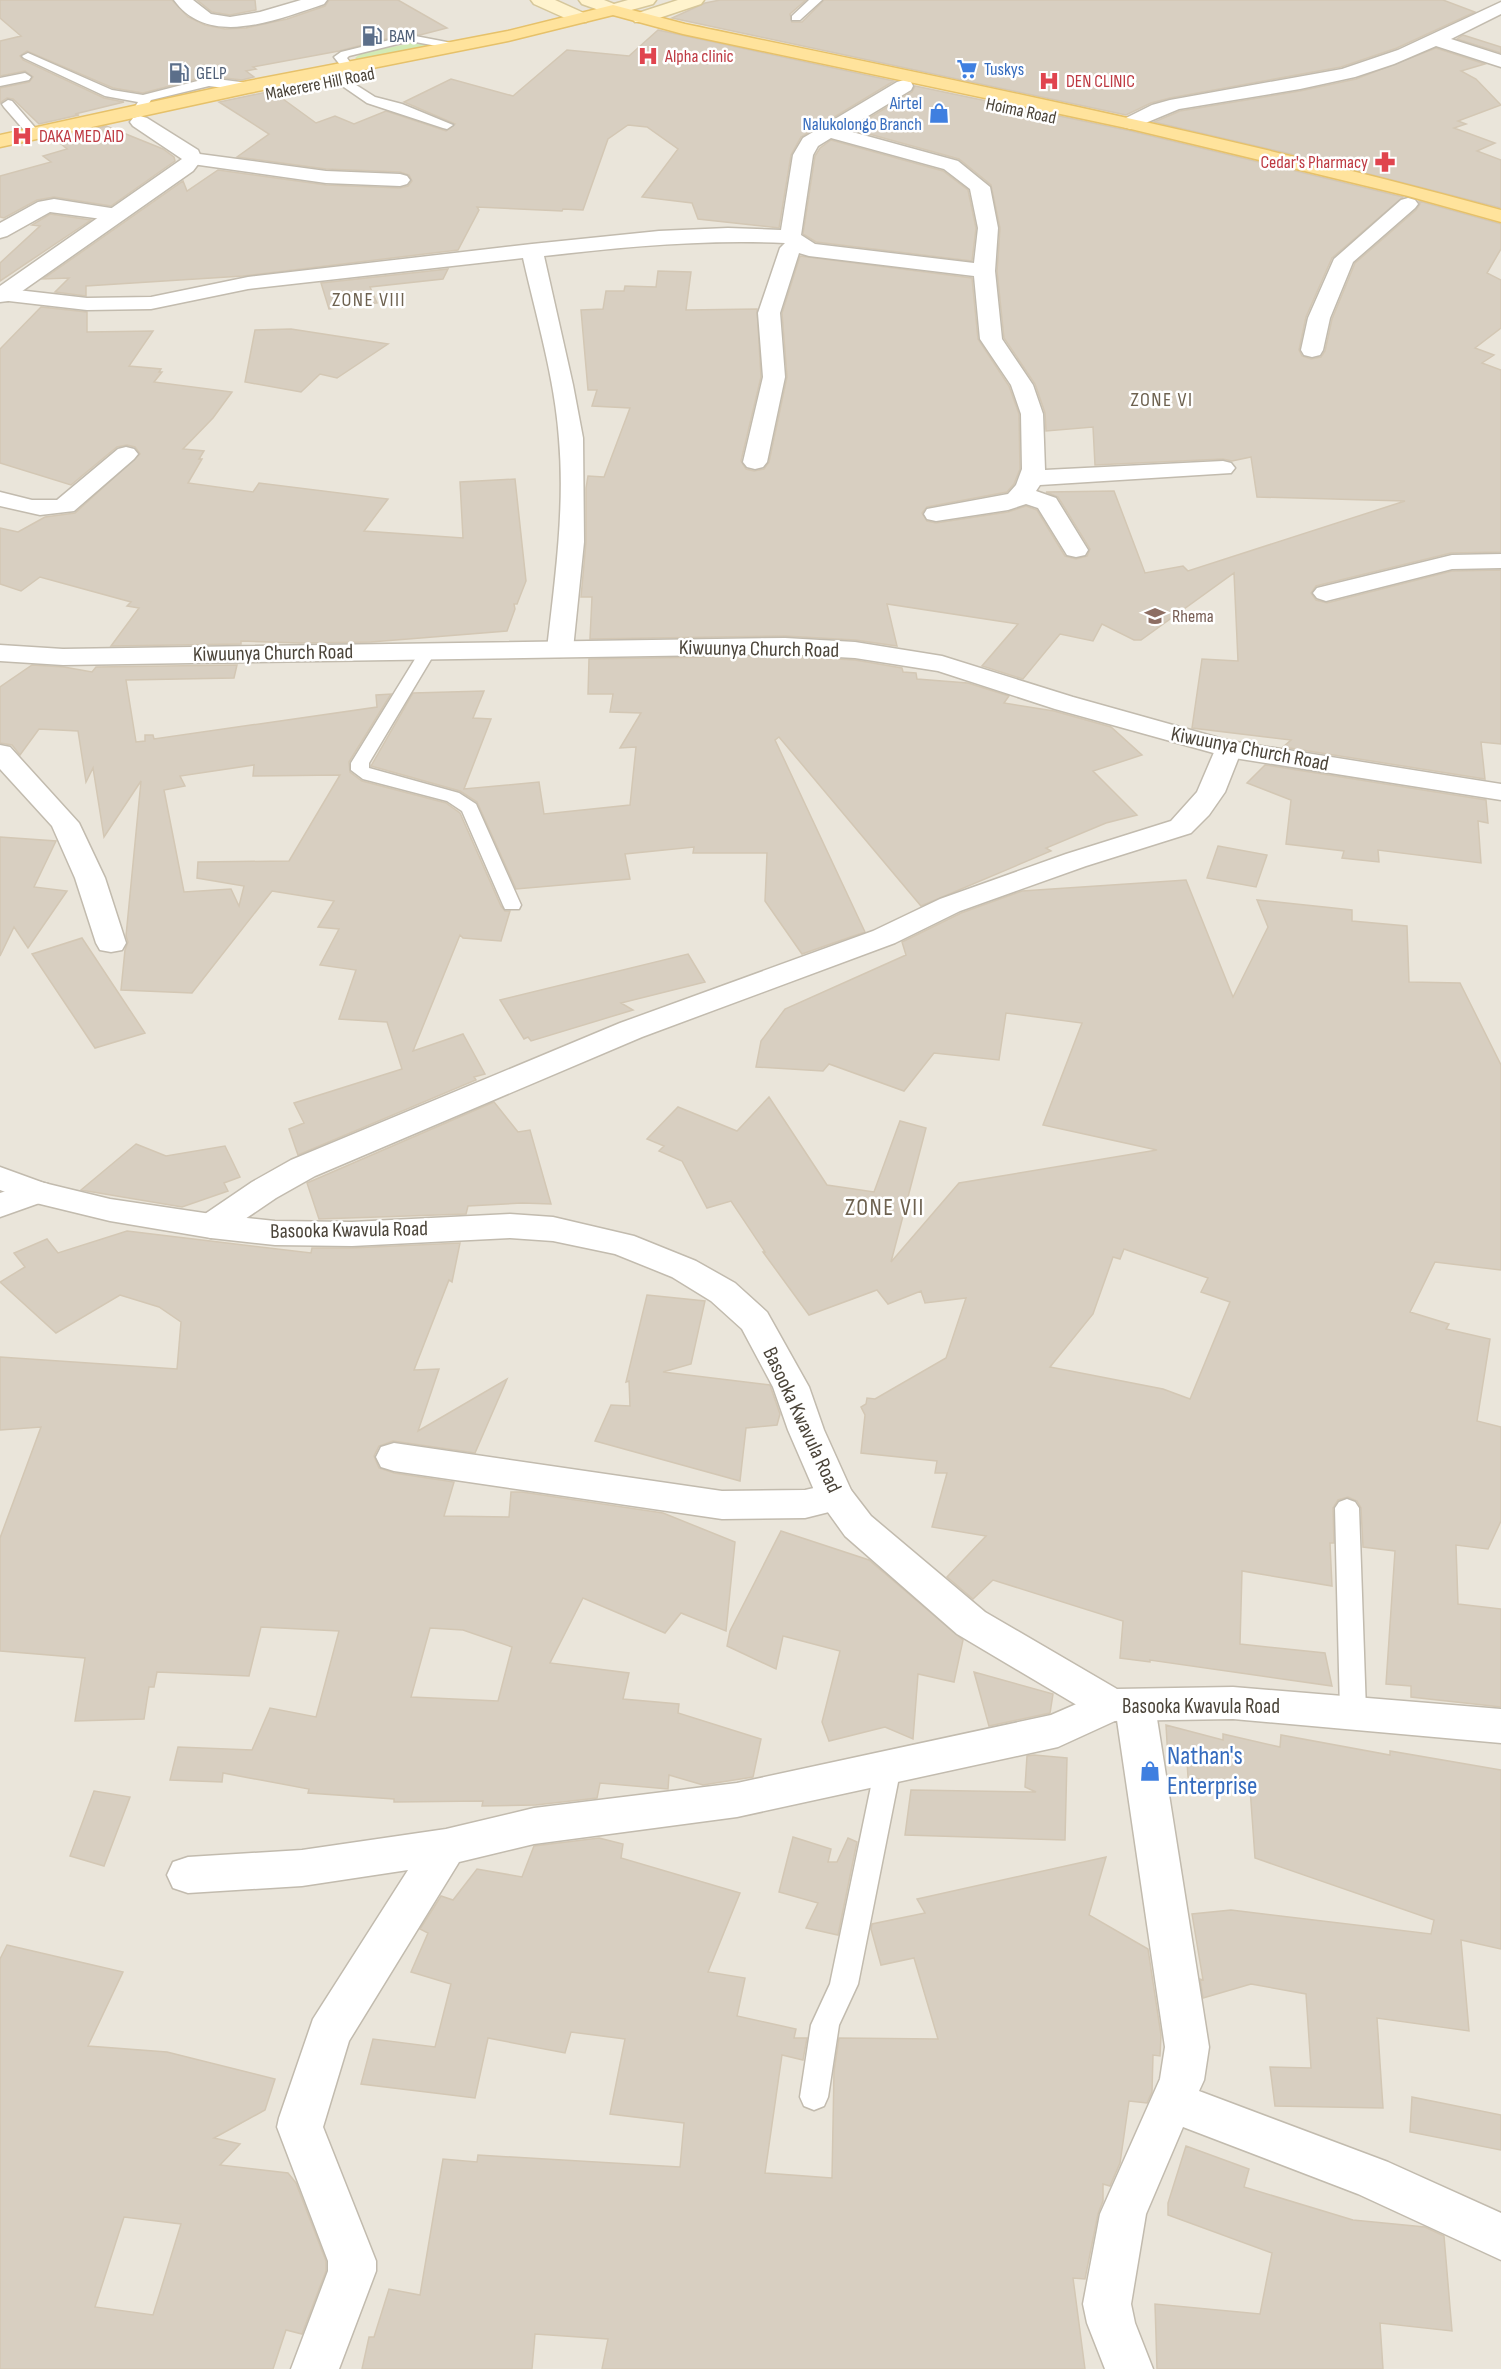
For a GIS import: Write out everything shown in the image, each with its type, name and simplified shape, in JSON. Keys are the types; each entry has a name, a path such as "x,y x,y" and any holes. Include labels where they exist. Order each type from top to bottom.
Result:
{"main road":[{"name":"Hoima Road","path":"540,0 580,18 610,18 644,9 683,29 1131,123 1414,192 1501,216"},
{"name":"Hoima Road","path":"588,0 610,18 660,41 904,86 1117,132 1408,204 1501,231"},
{"path":"644,9 695,0"},
{"name":"Makerere Hill Road","path":"0,141 248,87 345,74 453,46 580,18"},
{"name":"Makerere Hill Road","path":"0,152 141,110 345,74 610,18"}],"street":[{"path":"183,0 204,17 227,21 261,16 318,0"},
{"path":"1489,0 1501,5"},
{"path":"1131,123 1177,104 1331,76 1371,66 1435,40 1501,5"},
{"path":"1435,40 1501,62"},
{"path":"755,462 774,377 769,313 794,241 803,155 810,142 904,86"},
{"path":"141,110 191,154 192,159"},
{"path":"828,131 951,165 980,187 988,228 984,271 991,339 1022,385 1032,414 1034,469 1017,498 1008,503 936,514"},
{"path":"192,159 229,161 314,176 364,181 400,180"},
{"path":"1,295 186,167 192,159"},
{"path":"1312,350 1319,318 1344,260 1408,204"},
{"path":"0,232 45,206 54,205 117,215"},
{"path":"1,295 87,304 152,303 248,283 659,237 729,234 794,241 809,250 984,271"},
{"path":"532,250 562,385 571,438 572,542 560,649"},
{"path":"0,499 34,508 65,506 126,454"},
{"path":"1025,486 1223,468"},
{"path":"1025,486 1047,503 1076,550"},
{"path":"1326,593 1452,562 1501,561"},
{"name":"Kiwuunya Church Road","path":"0,653 63,657 785,646 855,650 942,664 1064,704 1228,749 1501,792"},
{"path":"211,1226 264,1190 303,1168 631,1030 884,937 950,905 998,886 1181,827 1201,809 1218,783 1228,749"},
{"path":"0,753 64,823 90,878 111,944"},
{"name":"Basooka Kwavula Road","path":"0,1178 36,1192 110,1210 211,1226 275,1233 352,1234 510,1226 553,1229 622,1244 684,1269 723,1292 754,1321 791,1387 806,1430 836,1497 858,1526 971,1623 1123,1706 1233,1703 1353,1711 1501,1726"},
{"path":"0,1206 36,1192"},
{"path":"394,1457 722,1505 805,1504 836,1497"},
{"path":"188,1875 302,1868 446,1847 534,1826 737,1800 1058,1730 1123,1706 1166,1898 1186,2047 1182,2080 1124,2214 1107,2304 1111,2323 1129,2369"},
{"path":"315,2369 352,2271 352,2261 300,2127 302,2118 329,2033 446,1847"},
{"path":"1172,2102 1372,2177 1501,2237"}],"lane":[{"path":"796,18 816,0"},
{"path":"28,56 141,110"},
{"path":"345,74 370,100 398,107 447,125"},
{"path":"0,82 25,77"},
{"path":"8,104 34,134"},
{"path":"428,651 360,763 360,770 369,776 453,797 470,808 512,905"},
{"path":"1347,1508 1353,1711"},
{"path":"814,2097 825,2025 844,1984 888,1767"}],"shaded area":[{"path":"0,0 1501,0 1501,2369 0,2369"}],"green space":[{"path":"417,42 432,48 363,64 355,58 362,53"}],"building":[{"path":"0,0 172,0 188,17 205,25 225,29 246,28 287,19 325,6 329,0 398,0 447,28 420,35 409,33 339,51 253,67 256,69 246,71 254,77 242,80 208,76 143,93 113,88 27,51 20,56 23,60 104,98 124,102 39,124 13,99 7,98 0,103 0,88 29,82 33,77 25,71 0,76 0,41 21,36 0,18"},
{"path":"197,0 255,0 256,10 230,15 212,12"},
{"path":"720,0 806,0 790,14 792,22 802,22 824,0 1443,0 1475,12 1397,48 1341,67 1170,98 1151,103 1126,115 672,18 705,3"},
{"path":"658,30 894,81 801,137 791,155 779,228 698,219 692,203 642,197 678,149 647,127 628,125 608,139 583,210 477,207 479,210 458,250 243,276 86,286 86,296 55,292 69,278 43,279 183,181 187,191 218,170 326,185 400,188 408,186 412,181 409,175 400,172 326,169 237,157 269,134 219,102 272,91 316,123 335,116 354,124 386,111 446,131 455,124 404,102 451,79 513,96 567,50 629,56"},
{"path":"1463,35 1501,47 1501,53 1457,39"},
{"path":"1436,48 1485,64 1461,71 1476,79 1501,105 1458,121 1466,124 1454,128 1495,143 1477,151 1501,160 1501,208 1299,156 1154,122 1180,111 1356,79"},
{"path":"915,86 1131,131 1403,197 1332,258 1306,317 1299,350 1302,356 1311,359 1321,357 1325,351 1332,319 1355,263 1416,210 1420,204 1419,201 1501,224 1501,249 1487,273 1501,280 1501,328 1475,348 1494,355 1482,363 1501,370 1501,552 1451,553 1316,586 1311,593 1316,600 1327,603 1452,571 1501,570 1501,744 1481,742 1485,779 1283,747 1291,740 1192,728 1202,659 1238,661 1234,573 1141,640 1134,640 1102,624 1093,641 1060,634 1023,679 982,666 1018,624 887,604 897,646 855,640 785,636 590,639 592,597 581,597 586,542 588,476 604,477 630,408 592,406 597,390 588,390 581,310 603,309 606,291 624,291 625,286 656,287 658,271 691,272 686,310 757,309 761,377 741,461 746,469 754,471 764,469 769,462 787,377 782,313 800,256 972,278 978,339 1009,386 1019,414 1020,469 1014,484 1007,492 927,507 922,513 927,521 936,523 1008,512 1026,506 1037,510 1065,556 1076,559 1087,556 1090,549 1058,497 1046,492 1114,491 1145,573 1183,566 1188,571 1405,501 1257,497 1251,457 1232,461 1223,459 1095,465 1093,427 1046,431 1045,413 1035,384 1004,338 997,271 1000,228 991,185 959,159 851,129 912,92"},
{"path":"106,126 163,149 174,157 175,161 111,206 54,197 37,200 4,218 0,217 0,176 51,162 43,156 67,149 54,138"},
{"path":"831,140 943,171 968,190 976,228 972,261 816,242 803,234 815,156 820,148"},
{"path":"50,214 91,220 0,281 0,263 40,226 32,225"},
{"path":"448,269 443,279 370,287 377,303 329,309 321,283"},
{"path":"41,307 87,312 87,332 153,331 129,366 161,369 159,372 162,372 154,382 232,392 213,418 183,449 204,451 188,483 253,492 259,483 388,499 364,531 463,538 460,482 515,479 526,581 517,604 514,604 515,609 507,631 371,642 241,641 241,644 111,646 139,608 127,606 131,602 40,577 21,591 0,584 0,528 18,532 45,517 75,513 140,454 135,447 127,445 117,447 71,485 0,463 0,349"},
{"path":"291,329 388,344 337,378 320,374 301,392 245,382 255,330"},
{"path":"785,656 855,660 902,668 903,672 916,673 917,679 968,683 1009,696 1004,703 1054,711 1111,727 1142,755 1093,771 1137,815 1106,823 1046,848 1051,851 921,906 779,737 775,740 865,932 802,954 765,901 767,853 693,853 694,847 625,854 630,879 516,889 477,802 460,791 371,766 413,693 484,691 473,718 491,719 464,789 539,782 544,814 630,805 636,747 620,748 641,713 610,712 613,694 588,694 589,659"},
{"path":"32,665 92,672 96,667 237,665 234,678 126,680 136,742 145,741 145,735 153,735 154,739 377,707 376,695 391,694 349,762 350,772 362,781 446,803 460,813 501,906 505,911 510,911 501,941 463,938 460,935 413,1051 463,1034 485,1074 474,1077 476,1080 298,1155 289,1129 304,1123 294,1103 402,1069 387,1022 339,1019 356,970 320,965 339,929 318,927 334,901 272,891 192,993 121,990 125,950 128,942 126,936 141,781 104,837 93,768 86,782 78,731 39,729 20,755 12,745 0,743 0,687","holes":["254,765 253,776 340,775 289,861 198,862 197,878 244,886 239,906 231,889 184,892 164,790 185,786 180,776"]},
{"path":"1265,765 1486,800 1488,823 1478,821 1481,863 1378,850 1379,862 1342,858 1344,851 1286,844 1291,800 1247,783"},
{"path":"0,837 56,841 34,887 67,891 28,948 14,927 0,956"},
{"path":"1218,846 1267,855 1256,887 1207,878"},
{"path":"1186,880 1233,997 1268,927 1257,900 1352,910 1352,921 1407,926 1409,982 1460,983 1501,1065 1501,1270 1435,1262 1410,1312 1449,1324 1446,1329 1490,1339 1477,1421 1501,1427 1501,1521 1488,1549 1456,1545 1458,1604 1501,1609 1501,1707 1411,1697 1411,1686 1386,1684 1395,1551 1363,1547 1361,1508 1357,1501 1348,1497 1338,1500 1333,1508 1334,1543 1330,1543 1332,1586 1242,1571 1240,1644 1325,1653 1332,1686 1150,1660 1150,1662 1120,1658 1123,1621 993,1580 973,1599 947,1577 986,1536 932,1527 947,1473 935,1473 937,1461 861,1453 865,1415 861,1407 866,1404 867,1398 875,1399 946,1358 966,1298 925,1303 921,1291 888,1304 877,1290 809,1315 763,1252 765,1252 731,1201 707,1208 682,1161 659,1151 664,1146 647,1139 678,1107 737,1131 769,1097 827,1185 874,1192 900,1121 926,1128 891,1262 959,1183 1157,1150 1043,1125 1082,1023 1006,1013 999,1060 934,1053 904,1091 829,1064 823,1071 756,1067 761,1041 785,1009 906,955 902,942 961,913 1022,891","holes":["1124,1249 1208,1278 1201,1292 1230,1302 1190,1399 1163,1389 1050,1367 1093,1314 1113,1257 1120,1259"]},
{"path":"82,938 145,1033 95,1048 32,954"},
{"path":"688,954 705,982 621,1003 633,1010 531,1041 528,1037 524,1039 500,1000"},
{"path":"494,1102 518,1132 530,1130 551,1204 468,1206 466,1214 319,1219 307,1183"},
{"path":"136,1144 166,1156 225,1146 240,1177 224,1183 228,1191 182,1207 81,1190"},
{"path":"127,1231 311,1253 312,1248 460,1243 452,1282 449,1280 414,1370 439,1369 418,1431 507,1379 475,1453 393,1441 379,1446 374,1456 379,1468 394,1473 454,1482 444,1516 509,1517 511,1492 522,1492 663,1513 735,1542 726,1631 681,1613 665,1633 583,1598 550,1663 629,1673 623,1699 679,1704 678,1713 761,1739 753,1777 703,1785 669,1775 668,1789 600,1783 597,1798 536,1805 482,1806 483,1801 394,1802 394,1799 308,1793 309,1789 223,1773 222,1782 170,1780 178,1747 252,1750 270,1708 316,1717 339,1631 261,1627 249,1676 157,1672 154,1687 149,1687 144,1719 75,1721 85,1658 0,1651 0,1538 41,1427 0,1430 0,1357 177,1369 181,1322 159,1307 120,1295 56,1333 0,1282 25,1267 14,1253 47,1239 58,1253","holes":["430,1628 463,1630 512,1647 498,1701 411,1697"]},
{"path":"647,1295 705,1301 691,1364 663,1372 770,1385 780,1414 777,1425 746,1428 740,1481 595,1441 611,1405 630,1406 629,1381 626,1382"},
{"path":"781,1531 869,1560 963,1640 954,1682 918,1674 913,1739 885,1727 829,1741 822,1722 840,1651 783,1636 776,1669 727,1646 730,1631"},
{"path":"974,1672 1053,1694 1050,1713 989,1726"},
{"path":"1166,1725 1223,1740 1223,1734 1280,1747 1281,1735 1390,1755 1390,1751 1501,1770 1501,1949 1461,1940 1469,2031 1377,2018 1383,2108 1275,2106 1270,2067 1311,2068 1306,1994 1251,1984 1203,1998 1200,1979 1203,1980 1192,1914 1231,1910 1431,1934 1434,1920 1255,1858 1250,1788 1188,1777 1187,1761 1168,1759"},
{"path":"1027,1756 1067,1758 1065,1840 905,1835 911,1790 1036,1792 1025,1787"},
{"path":"94,1791 130,1797 104,1866 70,1856"},
{"path":"793,1837 831,1849 828,1862 837,1862 848,1838 857,1842 838,1935 806,1928 818,1903 779,1892"},
{"path":"599,1838 623,1844 621,1858 740,1893 708,1972 745,1978 737,2016 796,2029 794,2038 807,2038 803,2060 782,2055 765,2173 832,2178 834,2071 839,2038 938,2039 914,1958 881,1965 871,1929 872,1924 925,1913 917,1899 1106,1857 1089,1915 1148,1949 1161,2035 1160,2056 1153,2055 1152,2092 1147,2103 1129,2101 1120,2163 1110,2186 1103,2184 1103,2201 1098,2214 1085,2279 1073,2278 1085,2369 602,2369 608,2339 535,2334 532,2369 362,2369 369,2337 374,2337 389,2289 420,2295 443,2159 477,2162 478,2155 680,2167 684,2123 610,2114 625,2039 571,2032 565,2053 488,2038 475,2098 361,2084 373,2039 435,2047 451,1984 411,1972 428,1933 420,1929 441,1896 453,1900 477,1869 522,1877 534,1846"},
{"path":"7,1945 123,1972 88,2046 167,2052 275,2079 265,2110 214,2138 240,2144 220,2165 288,2173 296,2183 326,2261 326,2271 302,2334 286,2330 273,2369 0,2369 0,1959","holes":["124,2217 181,2224 153,2315 95,2307"]},
{"path":"1412,2097 1501,2115 1501,2150 1410,2132"},
{"path":"1186,2146 1249,2169 1244,2187 1353,2220 1425,2227 1444,2236 1452,2331 1380,2323 1383,2369 1157,2369 1155,2304 1260,2314 1272,2253 1168,2215 1168,2203"}],"place":[{"name":"BAM","path":"372,36"},
{"name":"Alpha clinic","path":"648,56"},
{"name":"Tuskys","path":"967,69"},
{"name":"GELP","path":"179,73"},
{"name":"DEN CLINIC","path":"1049,81"},
{"name":"Airtel Nalukolongo Branch","path":"939,113"},
{"name":"DAKA MED AID","path":"22,136"},
{"name":"Cedar's Pharmacy","path":"1385,162"},
{"name":"Rhema","path":"1155,616"},
{"name":"Nathan's Enterprise","path":"1150,1771"}],"district":[{"name":"ZONE VIII","path":"369,300"},
{"name":"ZONE VI","path":"1162,400"},
{"name":"ZONE VII","path":"885,1207"}]}
